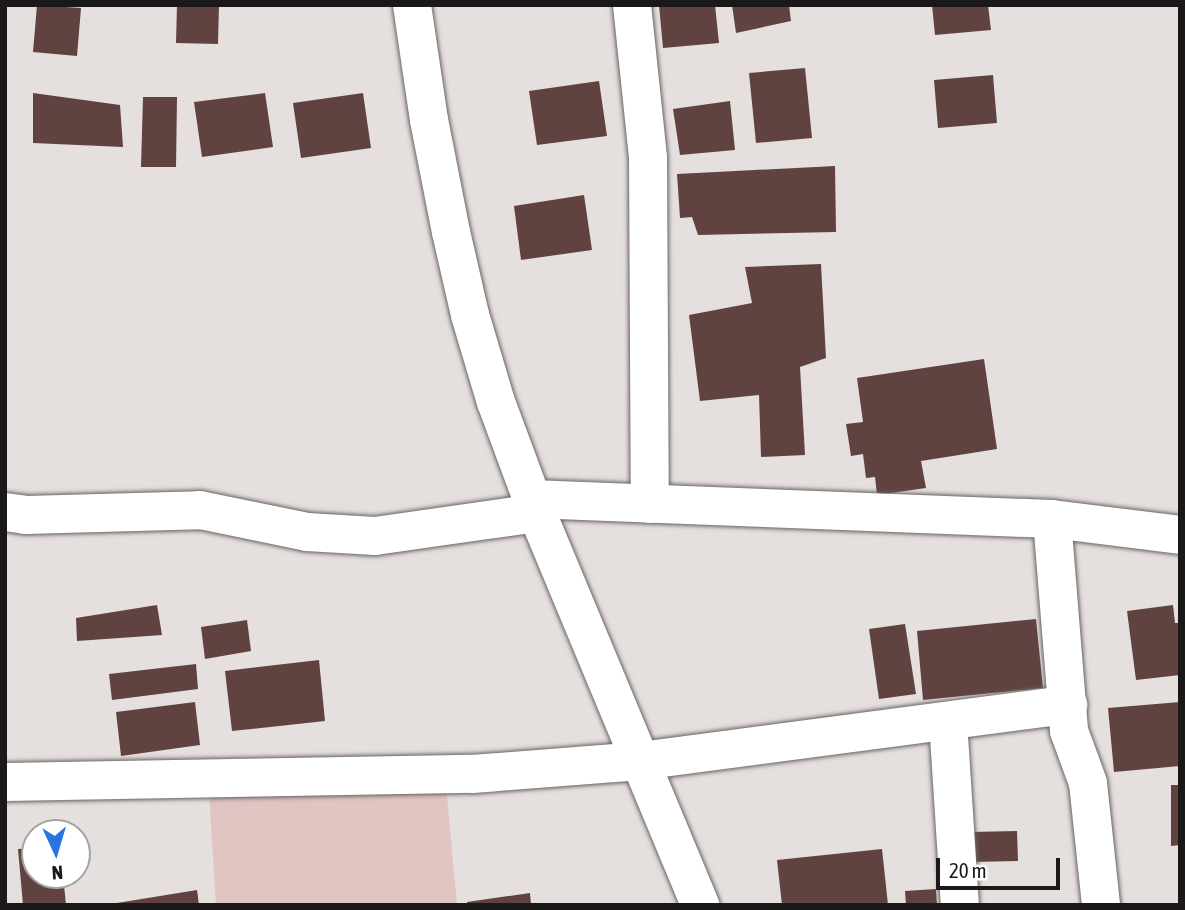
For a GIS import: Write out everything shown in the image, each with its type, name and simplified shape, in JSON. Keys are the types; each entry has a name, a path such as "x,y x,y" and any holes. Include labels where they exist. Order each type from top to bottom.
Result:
{"street":[{"path":"412,5 432,133 470,315 496,402 534,506 700,905"},
{"path":"632,5 648,158 650,504"},
{"path":"5,512 26,515 200,510 307,532 374,536 534,506 650,504 1052,519 1180,535"},
{"path":"1052,519 1069,731 1088,783 1101,905"},
{"path":"5,782 472,774 640,761 1068,705"},
{"path":"948,721 960,905"}],"shaded area":[{"path":"445,774 457,905 216,905 209,792"}],"building":[{"path":"37,5 81,8 77,56 33,52"},
{"path":"177,5 219,5 218,44 176,43"},
{"path":"659,5 715,5 719,43 663,48"},
{"path":"732,5 789,5 791,21 736,33"},
{"path":"932,5 988,5 991,30 935,35"},
{"path":"805,68 812,138 756,143 749,73"},
{"path":"993,75 997,123 938,128 934,80"},
{"path":"599,81 607,136 537,145 529,91"},
{"path":"33,93 120,105 123,147 33,143"},
{"path":"265,93 273,147 202,157 194,102"},
{"path":"363,93 371,148 301,158 293,103"},
{"path":"143,97 177,97 176,167 141,167"},
{"path":"730,101 735,150 680,155 673,109"},
{"path":"835,166 836,232 698,235 692,217 680,218 677,174"},
{"path":"584,195 592,250 521,260 514,206"},
{"path":"821,264 826,358 800,367 805,455 761,457 759,395 700,401 689,315 752,303 745,267"},
{"path":"984,359 997,449 921,461 926,488 877,495 875,477 866,478 863,454 851,456 846,424 863,422 857,378"},
{"path":"157,605 162,635 77,641 76,618"},
{"path":"1173,605 1175,623 1180,623 1180,675 1136,680 1127,611"},
{"path":"1036,619 1043,688 923,700 917,631"},
{"path":"247,620 251,651 205,659 201,627"},
{"path":"905,624 916,694 879,699 869,629"},
{"path":"319,660 325,721 232,731 225,671"},
{"path":"196,664 198,689 112,700 109,674"},
{"path":"195,702 200,745 121,756 116,712"},
{"path":"1180,702 1180,766 1114,772 1108,708"},
{"path":"1171,785 1180,785 1180,845 1171,846"},
{"path":"1017,831 1018,861 971,862 970,832"},
{"path":"18,849 21,849 21,883"},
{"path":"882,849 888,905 782,905 777,860"},
{"path":"22,889 64,889 66,905 23,905"},
{"path":"936,889 937,905 906,905 905,891"},
{"path":"197,890 199,905 117,905 117,903"},
{"path":"530,893 531,905 467,905 467,902"}]}
